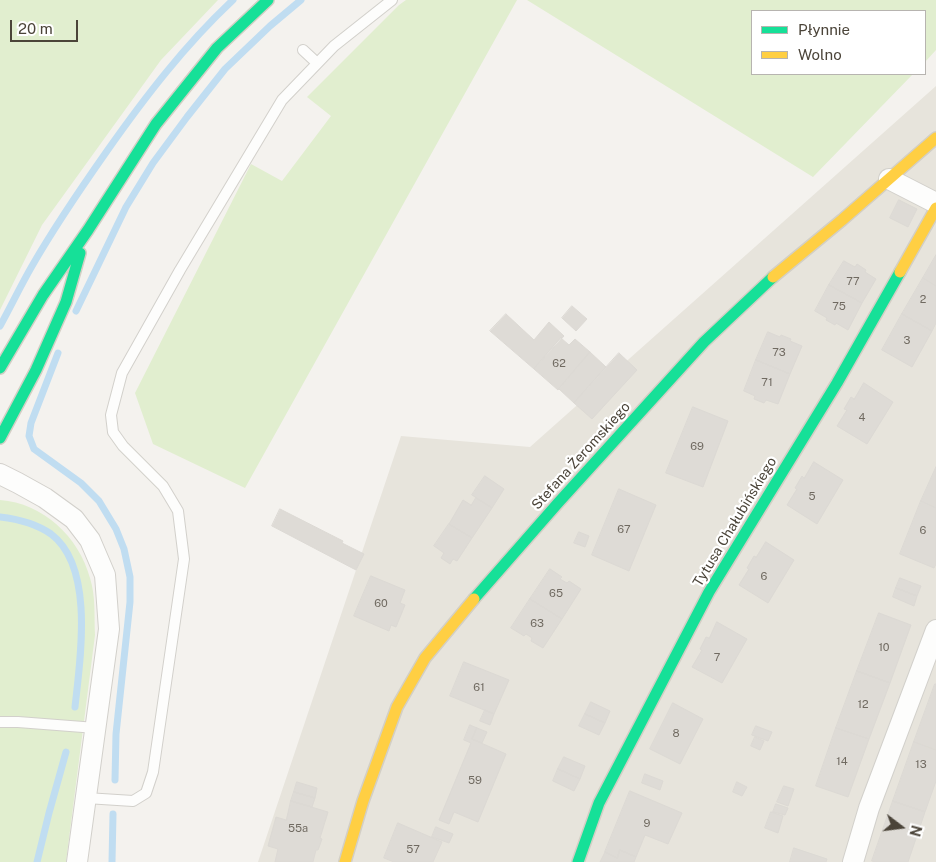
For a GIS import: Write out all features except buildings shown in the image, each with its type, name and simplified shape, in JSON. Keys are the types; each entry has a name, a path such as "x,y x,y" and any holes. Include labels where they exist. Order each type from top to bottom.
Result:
{"street":[{"path":"0,368 43,295 88,230 156,124 217,48 268,0"},
{"name":"Stefana Żeromskiego","path":"345,862 363,801 397,708 425,658 552,510 704,342 781,270 936,138"},
{"path":"889,179 936,203"},
{"name":"Tytusa Chałubińskiego","path":"578,862 599,804 709,592 837,383 936,208"},
{"path":"0,438 36,370 66,302 88,230"},
{"path":"0,474 45,498 74,519 90,540 105,575 109,629 77,862"},
{"path":"853,862 869,808 936,630"}],"lane":[{"path":"86,798 133,801 146,793 153,772 184,559 178,510 162,486 123,446 113,432 111,415 122,373 180,270 282,100 334,46 392,0"},
{"path":"303,50 318,63"},
{"path":"0,722 96,728"}],"shaded area":[{"path":"936,86 936,862 258,862 401,436 530,447"}],"green space":[{"path":"0,0 218,0 161,60 42,225 0,310"},
{"path":"406,0 517,0 245,488 153,444 135,393 251,164 282,181 331,116 307,97"},
{"path":"527,0 936,0 936,50 926,61 926,10 751,10 751,75 912,75 813,177"},
{"path":"0,500 31,508 57,525 77,549 85,563 92,585 95,635 66,862 0,862"}],"waterway":[{"path":"0,326 50,236 121,131 182,53 233,0"},
{"path":"76,311 126,207 153,163 225,69 270,26 301,0"},
{"path":"58,353 31,423 29,436 34,449 81,483 99,501 116,529 124,549 130,577 130,602 116,734 115,780"},
{"path":"0,517 26,522 51,534 65,549 74,568 79,591 81,615 80,665 75,707"},
{"path":"37,862 66,752"},
{"path":"112,862 113,814"}],"traffic: fast":[{"path":"0,368 43,295 88,230 156,124 217,48 268,0"},
{"path":"0,438 36,370 66,302 80,253"},
{"path":"578,862 599,803 709,592 837,383 900,272"},
{"path":"474,599 704,342 773,277"}],"traffic: slow":[{"path":"773,277 936,138"},
{"path":"900,272 936,208"},
{"path":"345,862 363,801 397,707 425,658 474,599"}]}
